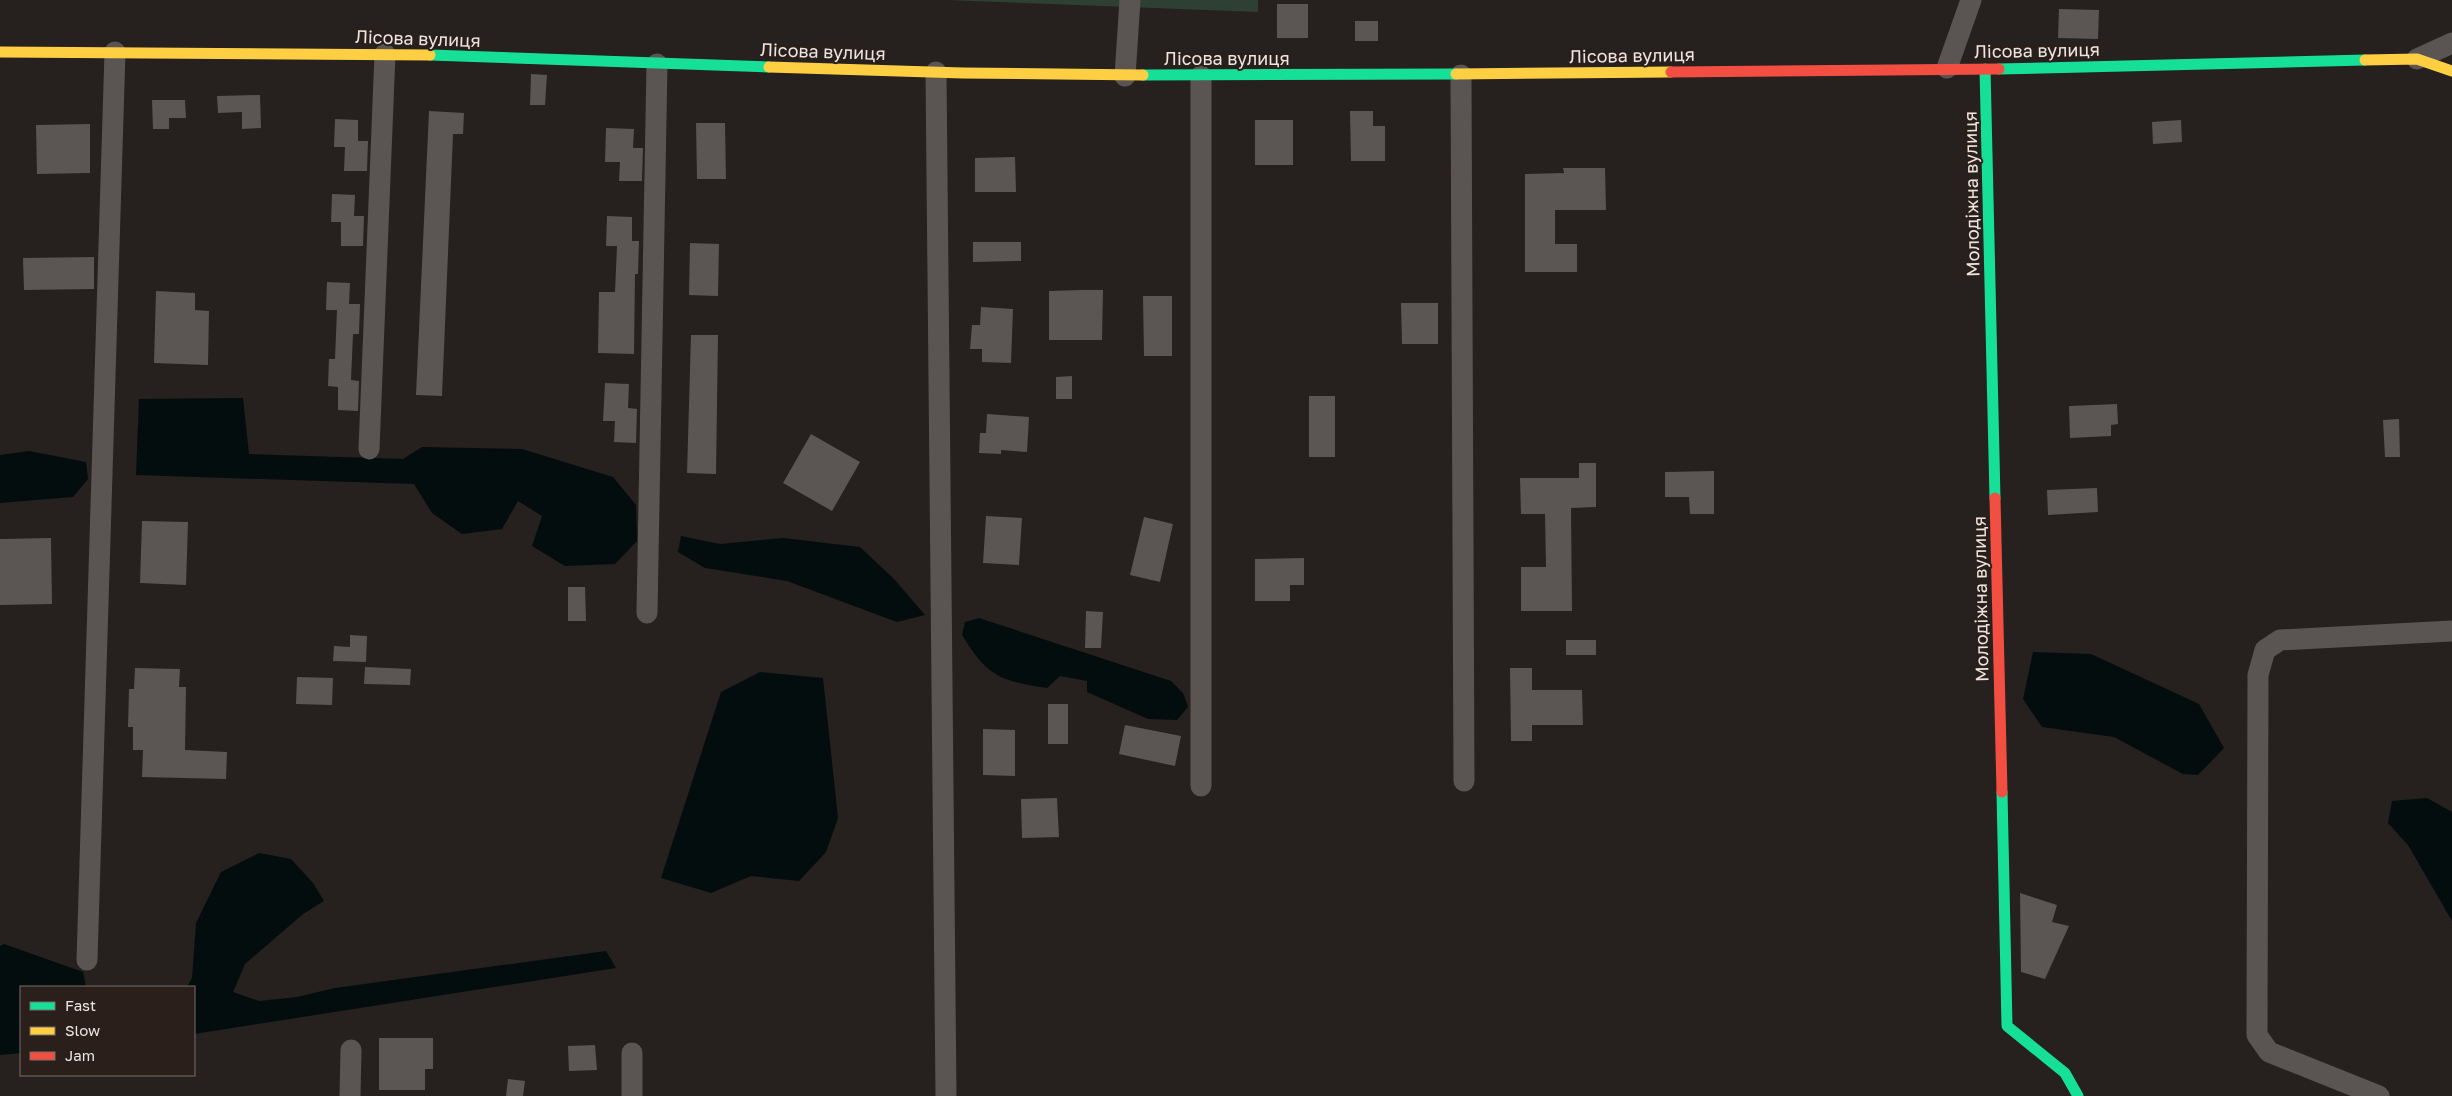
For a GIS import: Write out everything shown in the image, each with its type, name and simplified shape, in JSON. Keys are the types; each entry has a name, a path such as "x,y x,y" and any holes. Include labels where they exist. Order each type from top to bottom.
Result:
{"street":[{"path":"1125,76 1130,0"},
{"path":"1947,68 1971,0"},
{"path":"2417,59 2452,42"},
{"name":"Лісова вулиця","path":"0,52 386,54 657,64 1125,76 1461,75 1985,69 2417,59 2452,72"},
{"path":"87,960 115,52"},
{"path":"369,449 386,54"},
{"path":"647,613 657,64"},
{"name":"Молодіжна вулиця","path":"1985,69 2006,1026 2065,1073 2078,1096"},
{"path":"936,72 946,1096"},
{"path":"1461,75 1464,781"},
{"path":"1201,76 1201,786"},
{"path":"2379,1096 2269,1052 2257,1035 2258,675 2265,650 2280,640 2452,631"},
{"path":"350,1096 351,1050"},
{"path":"632,1053 632,1096"}],"green space":[{"path":"947,0 1258,0 1258,12"}],"shaded area":[{"path":"243,398 249,454 403,459 422,447 522,449 613,477 636,505 637,541 615,564 565,566 532,546 542,516 518,501 502,529 462,534 432,513 414,484 136,475 139,399"},
{"path":"29,451 86,462 88,479 73,497 0,503 0,455"},
{"path":"681,536 720,544 783,538 860,547 894,579 925,615 897,622 787,581 705,568 678,552"},
{"path":"979,618 1171,681 1183,693 1188,707 1177,720 1148,719 1087,692 1087,681 1060,676 1047,688 1006,679 997,675 980,660 962,635 965,622"},
{"path":"2033,652 2091,654 2199,704 2224,748 2198,775 2183,774 2114,737 2042,727 2023,699"},
{"path":"760,672 823,678 838,818 826,852 799,881 751,876 711,893 661,878 721,692"},
{"path":"2427,798 2452,812 2452,921 2408,845 2388,823 2392,801"},
{"path":"259,853 291,859 313,883 324,901 303,914 245,964 233,992 259,1001 297,997 335,988 606,951 616,968 195,1034 195,986 188,986 192,978 196,923 221,872"},
{"path":"4,944 83,972 86,986 20,986 20,1053 0,1055 0,946"}],"building":[{"path":"1277,4 1308,4 1308,38 1277,38"},
{"path":"2059,9 2099,10 2098,39 2058,38"},
{"path":"1355,21 1378,21 1378,41 1355,41"},
{"path":"531,74 547,75 545,105 530,105"},
{"path":"260,95 261,128 242,129 242,112 218,113 217,96"},
{"path":"152,100 185,100 186,118 169,118 169,129 153,129"},
{"path":"429,111 464,113 463,134 453,134 442,396 416,395"},
{"path":"1350,111 1373,111 1373,126 1385,126 1385,161 1351,161"},
{"path":"335,119 358,120 358,141 368,141 367,171 344,171 345,147 334,147"},
{"path":"1255,120 1293,120 1293,165 1255,165"},
{"path":"2181,120 2182,142 2153,144 2152,122"},
{"path":"696,123 725,123 726,179 697,179"},
{"path":"90,124 90,173 37,174 36,125"},
{"path":"606,128 634,129 633,148 643,148 642,181 619,181 620,162 605,162"},
{"path":"1015,157 1016,192 975,192 975,158"},
{"path":"1563,168 1605,168 1606,210 1555,210 1555,244 1577,244 1577,272 1525,272 1525,174 1564,173"},
{"path":"332,194 355,195 354,216 364,216 363,246 341,246 341,222 331,222"},
{"path":"607,216 632,217 632,241 639,241 638,274 635,274 634,354 598,353 599,292 615,292 617,246 606,246"},
{"path":"973,242 1021,242 1021,261 973,262"},
{"path":"690,243 719,244 718,296 689,295"},
{"path":"94,257 94,289 24,290 23,258"},
{"path":"327,282 350,283 349,304 360,304 359,334 353,334 351,380 359,381 358,411 338,410 338,387 328,386 329,359 335,359 337,310 326,310"},
{"path":"1103,290 1102,340 1049,340 1049,291"},
{"path":"156,291 195,293 195,310 209,311 208,365 154,363"},
{"path":"1143,296 1172,296 1172,356 1144,356"},
{"path":"1401,303 1438,303 1438,344 1402,344"},
{"path":"981,307 1013,309 1011,363 982,362 982,349 970,349 972,325 980,325"},
{"path":"691,335 718,335 716,474 687,473"},
{"path":"1072,376 1072,399 1056,399 1056,377"},
{"path":"605,383 629,384 628,408 637,409 636,443 614,442 615,421 603,421"},
{"path":"1309,396 1335,396 1335,457 1309,457"},
{"path":"2117,404 2118,424 2111,425 2111,436 2070,438 2069,406"},
{"path":"987,414 1029,417 1027,452 1001,450 1001,454 979,453 980,433 986,433"},
{"path":"2399,419 2400,457 2385,457 2383,420"},
{"path":"811,434 860,462 832,511 783,483"},
{"path":"1579,463 1596,463 1596,507 1571,508 1572,611 1521,611 1521,567 1546,567 1545,514 1521,514 1520,478 1579,478"},
{"path":"1714,471 1714,514 1690,514 1689,497 1665,497 1665,472"},
{"path":"2097,488 2098,512 2048,515 2047,490"},
{"path":"986,516 1022,518 1019,565 983,563"},
{"path":"1144,517 1173,524 1160,582 1130,575"},
{"path":"142,521 188,522 186,585 140,583"},
{"path":"51,538 52,604 0,605 0,539"},
{"path":"1304,558 1304,585 1290,585 1290,601 1255,601 1255,559"},
{"path":"568,587 585,587 586,621 568,621"},
{"path":"1086,611 1103,612 1101,648 1085,648"},
{"path":"350,635 367,636 366,662 333,661 334,646 350,647"},
{"path":"1566,640 1596,640 1596,655 1566,655"},
{"path":"365,667 411,669 410,685 364,684"},
{"path":"135,668 180,669 179,687 186,687 185,750 227,752 226,779 142,777 143,750 133,750 133,727 128,727 129,689 134,689"},
{"path":"1510,668 1532,668 1532,690 1582,690 1583,725 1532,725 1532,741 1511,741"},
{"path":"297,677 333,678 332,705 296,704"},
{"path":"1048,704 1068,704 1068,744 1048,744"},
{"path":"1125,725 1181,736 1175,766 1119,754"},
{"path":"983,729 1015,730 1015,776 983,775"},
{"path":"1057,798 1059,837 1022,838 1021,799"},
{"path":"2020,893 2057,905 2052,922 2069,926 2045,979 2021,972"},
{"path":"379,1038 433,1038 433,1069 425,1069 425,1090 379,1090"},
{"path":"595,1045 597,1070 569,1071 568,1046"},
{"path":"508,1079 525,1081 523,1096 506,1096"}],"traffic: fast":[{"path":"430,55 769,67"},
{"path":"1999,69 2365,60"},
{"path":"1985,69 1995,498"},
{"path":"1143,75 1456,74"},
{"path":"2002,792 2007,1026 2065,1073 2078,1096"}],"traffic: slow":[{"path":"0,52 430,55"},
{"path":"2365,60 2417,59 2452,71"},
{"path":"769,67 963,73 1143,75"},
{"path":"1456,74 1671,72"}],"traffic: jam":[{"path":"1671,72 1999,69"},
{"path":"1995,498 2002,792"}]}
